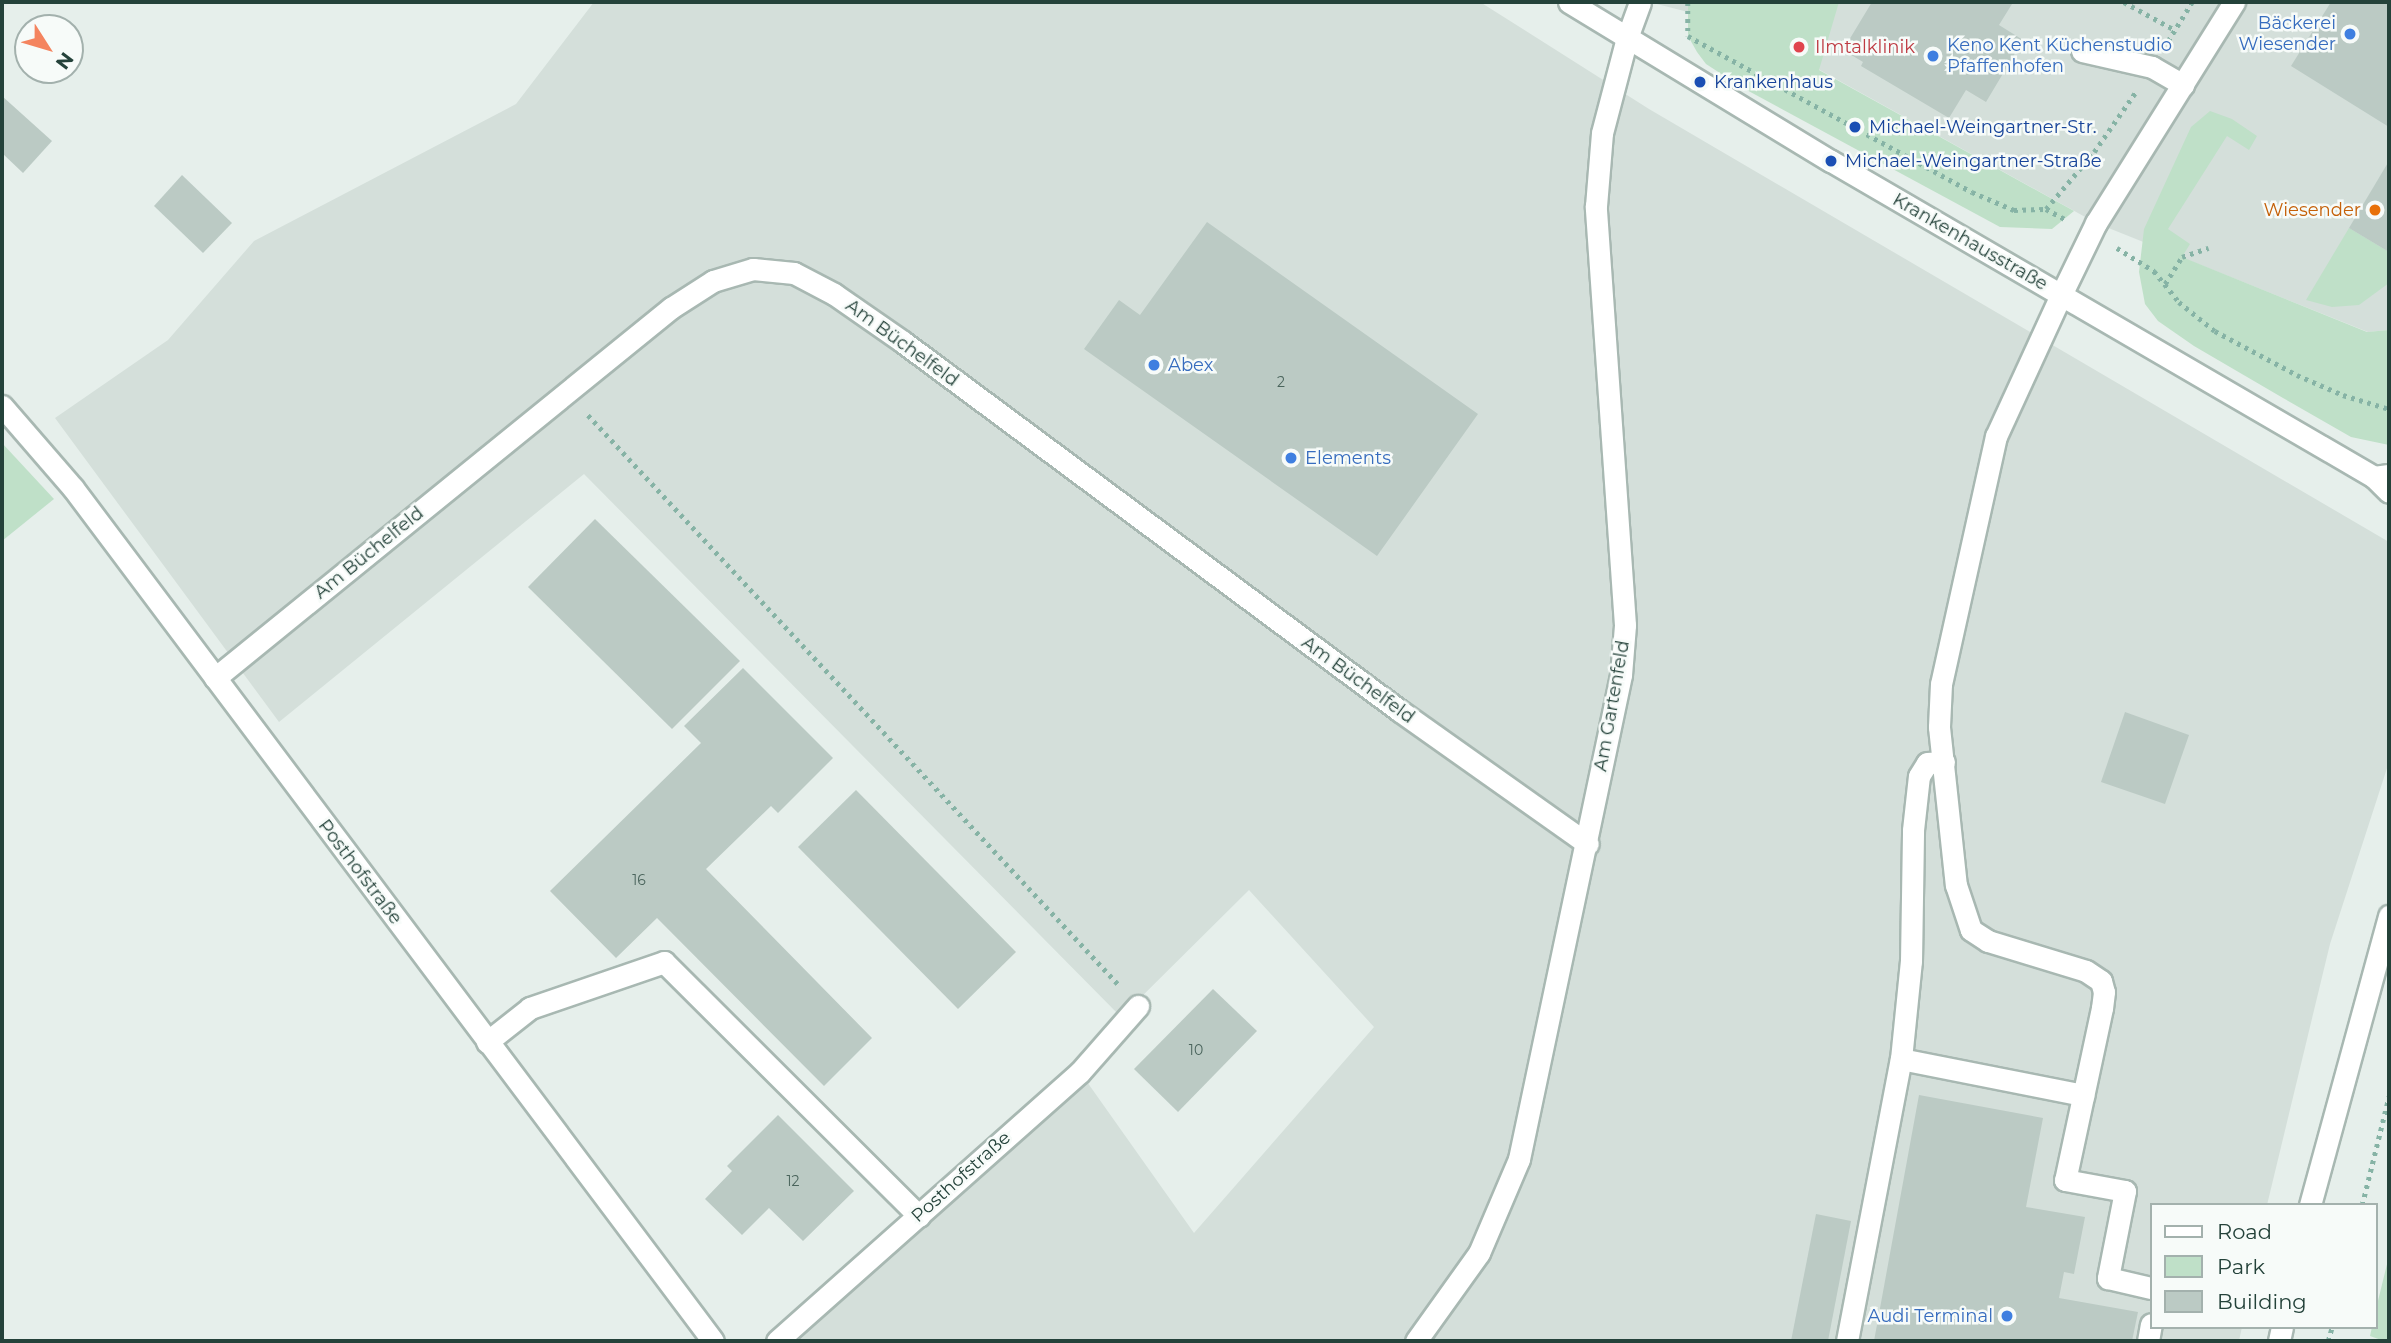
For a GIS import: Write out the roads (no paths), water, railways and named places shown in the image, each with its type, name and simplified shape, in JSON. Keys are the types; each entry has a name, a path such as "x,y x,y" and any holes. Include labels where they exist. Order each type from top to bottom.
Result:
{"street":[{"name":"Krankenhausstraße","path":"1569,2 2061,295 2384,477 2389,492"},
{"name":"Am Gartenfeld","path":"1416,1341 1479,1253 1519,1159 1621,675 1625,625 1596,206 1602,133 1627,38 1640,2"},
{"path":"2150,1288 2108,1278 2125,1191 2065,1180 2103,1000 2101,981 2086,971 1988,941 1971,930 1956,885 1939,727 1941,684 1996,436 2092,233 2234,2"},
{"path":"2082,51 2152,67 2183,85"},
{"name":"Am Büchelfeld","path":"215,678 671,308 713,281 753,269 794,273 834,294 903,342 1400,711 1587,844"},
{"name":"Posthofstraße","path":"2,407 73,488 713,1341"},
{"path":"1847,1341 1901,1059 1911,961 1917,786 1921,768 1927,763 1944,762"},
{"path":"2310,1203 2389,916"},
{"path":"487,1042 530,1008 664,962 919,1216"},
{"name":"Posthofstraße","path":"777,1341 1080,1072 1138,1006"},
{"path":"1901,1059 2083,1095"}],"place":[{"name":"Bäckerei Wiesender","path":"2350,34"},
{"name":"Ilmtalklinik","path":"1799,47"},
{"name":"Keno Kent Küchenstudio Pfaffenhofen","path":"1933,56"},
{"name":"Krankenhaus","path":"1700,82"},
{"name":"Michael-Weingartner-Str.","path":"1855,127"},
{"name":"Michael-Weingartner-Straße","path":"1831,161"},
{"name":"Wiesender","path":"2375,210"},
{"name":"Abex","path":"1154,365"},
{"name":"Elements","path":"1291,458"},
{"name":"Audi Terminal","path":"2007,1316"}]}
